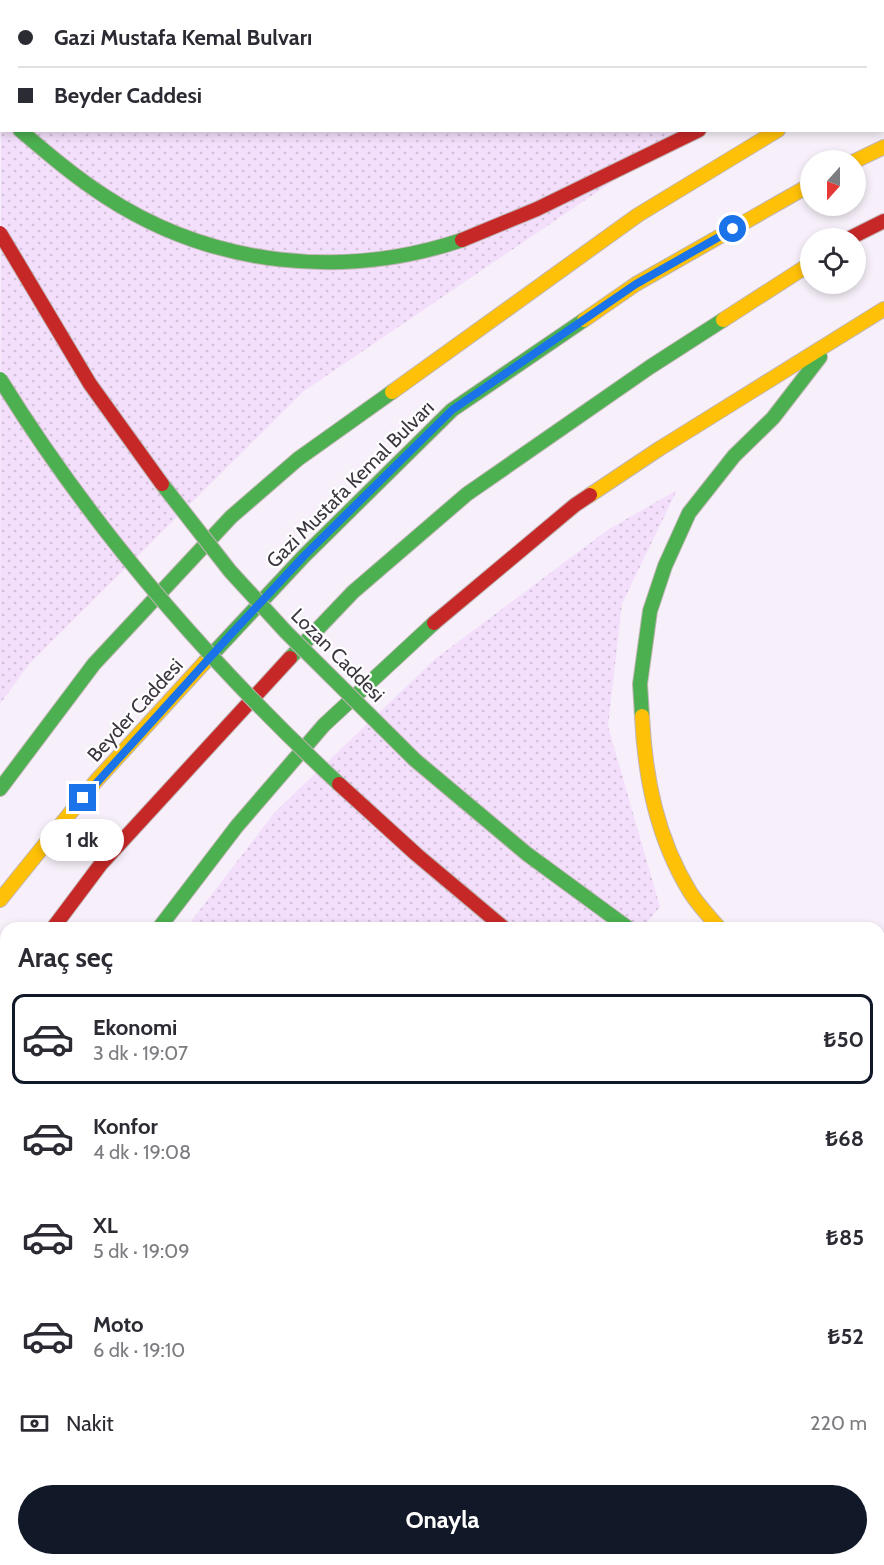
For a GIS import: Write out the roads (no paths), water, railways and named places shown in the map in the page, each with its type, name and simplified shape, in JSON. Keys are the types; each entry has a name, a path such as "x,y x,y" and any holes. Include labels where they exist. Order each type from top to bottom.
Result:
{"main road":[{"path":"22,132 42,152 82,183 159,227 202,243 276,261 334,262 384,260 459,241 528,213 695,132"},
{"path":"0,789 94,664 231,517 290,466 638,215 775,132"},
{"path":"866,156 884,147"},
{"name":"Gazi Mustafa Kemal Bulvarı","path":"233,632 304,556 452,410 636,284 800,191"},
{"path":"866,230 884,221"},
{"name":"Lozan Caddesi","path":"0,233 90,384 182,511 238,580 286,632 415,760 527,854 620,922"},
{"path":"58,922 100,864 353,592 466,494 650,366 800,270"},
{"path":"164,922 237,826 324,726 445,613 575,505 884,309"},
{"path":"713,922 691,894 671,857 658,824 644,758 640,684 650,611 665,566 689,513 734,456 773,418 833,340"},
{"path":"0,379 24,420 103,526 188,628 277,724 414,854 497,922"},
{"name":"Beyder Caddesi","path":"0,900 96,781 233,632"}]}
